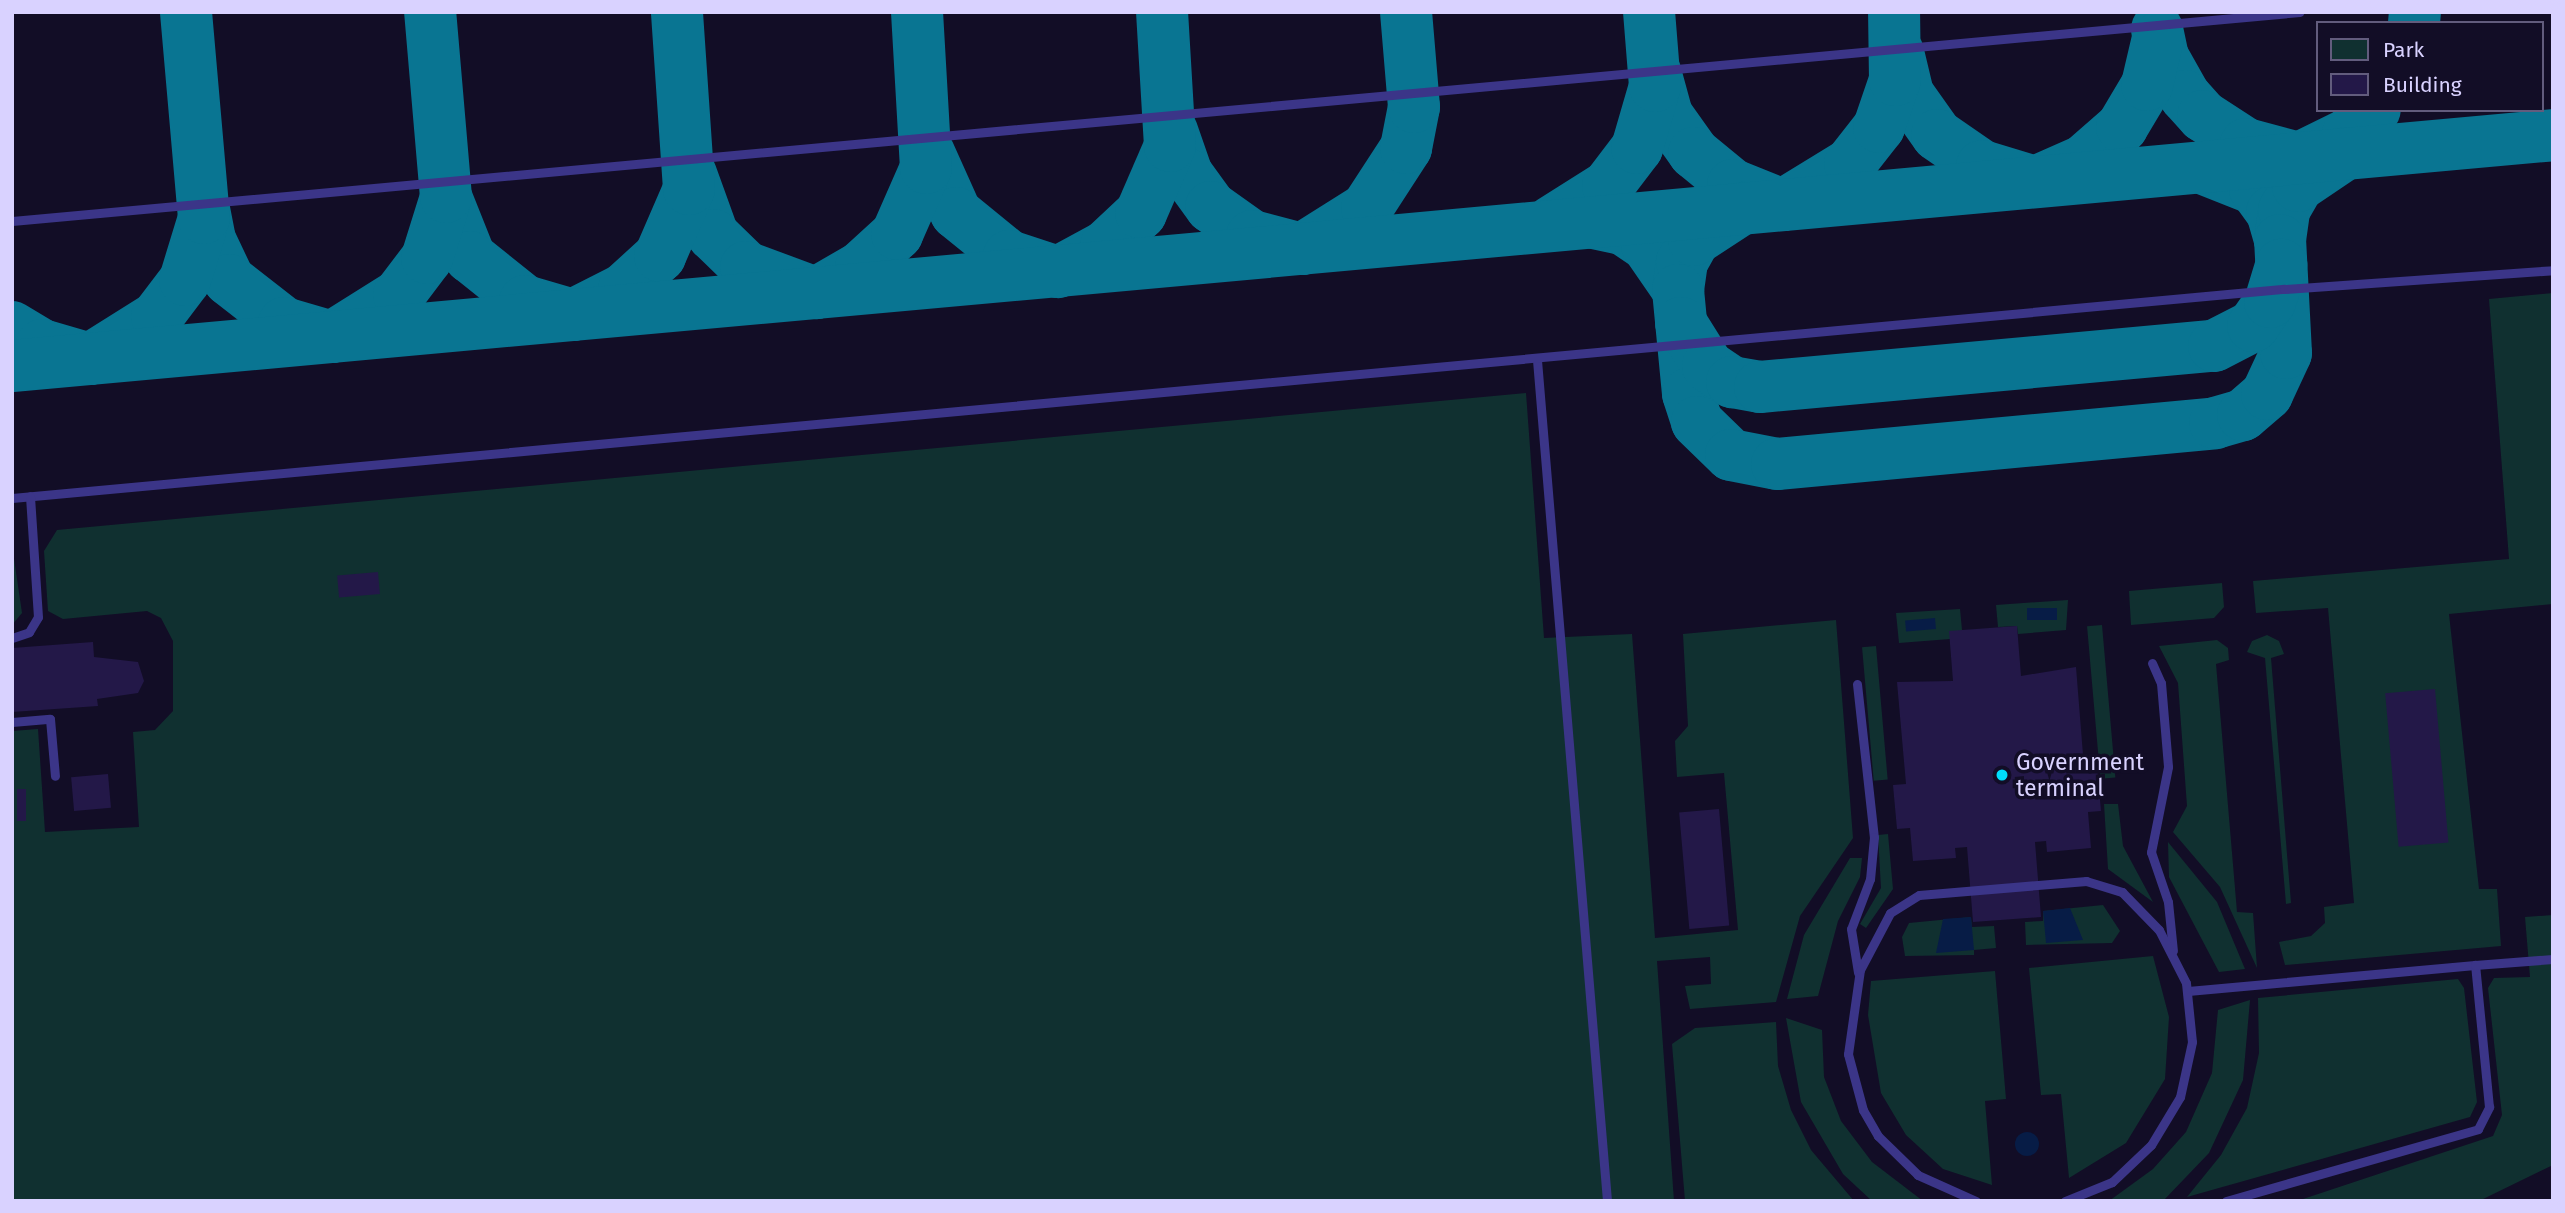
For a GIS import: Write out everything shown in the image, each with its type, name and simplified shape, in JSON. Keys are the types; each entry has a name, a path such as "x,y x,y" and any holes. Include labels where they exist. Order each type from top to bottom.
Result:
{"lane":[{"path":"12,222 2299,12"},
{"path":"12,498 1536,360 2284,289 2553,270"},
{"path":"1536,360 1607,1201"},
{"path":"12,638 29,632 38,617 30,496"},
{"path":"2152,663 2161,683 2168,767 2151,852 2168,902 2173,956"},
{"path":"1857,684 1874,837 1870,879 1851,929 1859,974"},
{"path":"12,722 50,719 55,776"},
{"path":"1976,1201 1918,1175 1887,1147 1863,1110 1847,1054 1859,974 1883,923 1908,899 2085,881 2129,897 2173,956 2188,990 2188,1072 2167,1121 2132,1167 2089,1194 2065,1201"},
{"path":"2188,990 2553,959"},
{"path":"2226,1201 2478,1129 2489,1107 2475,965"}],"green space":[{"path":"2553,293 2553,604 2449,614 2479,889 2497,889 2501,946 2285,965 2279,942 2311,936 2325,923 2324,907 2354,903 2328,608 2256,613 2253,581 2509,559 2489,299"},
{"path":"1526,393 1544,638 1632,634 1655,938 1738,930 1724,773 1677,777 1675,741 1688,726 1683,634 1836,620 1853,838 1800,916 1776,1002 1690,1009 1685,986 1711,984 1710,957 1657,961 1674,1201 12,1201 12,731 38,729 45,832 139,827 133,732 155,730 173,711 173,641 161,618 147,611 63,619 48,611 44,551 57,530"},
{"path":"12,545 22,613 12,625"},
{"path":"2222,583 2224,607 2214,618 2131,625 2129,591"},
{"path":"2068,600 2066,630 2018,634 2017,626 1998,627 1996,605"},
{"path":"1960,609 1962,630 1950,639 1899,643 1896,613"},
{"path":"2102,625 2115,777 2100,779 2087,626"},
{"path":"2267,635 2279,641 2284,654 2271,658 2291,903 2286,904 2265,658 2247,652 2252,641"},
{"path":"2217,640 2228,648 2229,660 2216,664 2237,912 2253,913 2257,968 2220,887 2173,832 2187,806 2178,683 2159,646"},
{"path":"1876,646 1888,779 1874,781 1862,647"},
{"path":"2104,804 2118,804 2123,846 2153,902 2108,869"},
{"path":"1888,834 1893,889 1866,928 1860,924 1881,888 1878,835"},
{"path":"2168,842 2217,902 2245,969 2219,972 2169,877"},
{"path":"1850,858 1862,858 1860,877 1838,921 1818,996 1787,999 1804,935"},
{"path":"2103,905 2120,931 2112,943 2026,945 2025,922 2043,921 2043,911"},
{"path":"2553,915 2553,1165 2479,1201 2297,1201 2493,1136 2502,1115 2488,988 2494,978 2530,977 2525,917"},
{"path":"1971,917 1972,927 1994,926 1996,948 1974,950 1974,955 1905,956 1902,937 1909,923"},
{"path":"2153,956 2169,1017 2165,1079 2126,1143 2069,1178 2061,1094 2041,1095 2029,968"},
{"path":"1995,971 2006,1099 1985,1101 1992,1185 1943,1169 1906,1135 1881,1093 1868,1015 1871,981"},
{"path":"2458,979 2464,988 2477,1102 2470,1117 2187,1197 2221,1155 2247,1108 2259,1053 2258,998"},
{"path":"2250,1000 2243,1080 2209,1153 2163,1201 2109,1201 2153,1169 2186,1132 2212,1073 2218,1010"},
{"path":"1786,1018 1822,1030 1824,1077 1841,1121 1872,1162 1923,1201 1872,1201 1843,1174 1801,1102"},
{"path":"1776,1022 1778,1066 1791,1110 1811,1150 1854,1201 1685,1201 1672,1044 1695,1028"}],"water":[{"path":"2027,608 2057,608 2057,620 2027,620"},
{"path":"1935,618 1936,629 1906,632 1905,621"},
{"path":"2070,908 2083,940 2046,943 2043,911"},
{"path":"1971,917 1974,950 1936,953 1943,919"},
{"path":"2027,1132 2036,1135 2039,1144 2036,1153 2027,1156 2018,1153 2015,1144 2018,1135"}],"building":[{"path":"378,572 380,594 339,597 337,576"},
{"name":"Government terminal","path":"2017,626 2021,676 2076,667 2084,767 2097,766 2101,811 2088,812 2091,848 2047,852 2046,841 2035,842 2041,917 1973,922 1967,847 1955,848 1956,858 1913,861 1910,828 1897,829 1893,785 1906,784 1897,682 1953,681 1949,631"},
{"path":"93,642 94,657 138,662 144,681 138,693 97,699 98,706 12,712 12,648"},
{"path":"2435,689 2448,842 2399,847 2385,693"},
{"path":"108,774 111,808 74,811 71,777"},
{"path":"17,789 26,789 26,821 17,821"},
{"path":"1719,809 1729,926 1689,929 1679,812"}],"taxiway":[{"path":"12,327 42,345 90,359 157,317 185,280 204,218 186,12"},
{"path":"203,204 210,240 229,280 284,323 332,337 399,295 427,258 446,197 430,12"},
{"path":"446,197 470,257 525,301 573,315 624,289 660,256 689,189 677,12"},
{"path":"691,174 713,235 746,267 816,293 861,267 897,234 926,168 917,12"},
{"path":"929,153 956,213 1009,256 1058,272 1106,246 1141,213 1170,146 1162,12"},
{"path":"1172,131 1187,174 1211,207 1252,236 1302,249 1367,208 1406,148 1414,107 1406,12"},
{"path":"1551,222 1608,186 1637,148 1655,86 1649,12"},
{"path":"1655,71 1667,115 1694,153 1733,185 1783,205 1850,164 1879,127 1895,80 1894,12"},
{"path":"2414,21 2415,12"},
{"path":"2157,29 2163,57 2185,96 2203,116 2246,144 2299,158 2348,134 2373,112"},
{"path":"1898,52 1908,94 1937,135 1982,166 2035,182 2083,161 2122,127 2147,85 2158,38"},
{"path":"12,366 2553,135"},
{"path":"2202,168 2255,189 2272,212 2280,240 2284,210 2298,186 2347,153"},
{"path":"1594,223 1623,229 1647,245 1678,290 1682,262 1694,240 1743,208"},
{"path":"1678,290 1688,394 1697,422 1731,455 1777,464 2215,423 2243,415 2267,394 2286,353 2280,240"},
{"path":"1681,323 1708,366 1732,382 1760,387 2214,346 2253,326 2270,302 2281,265"}],"place":[{"name":"Government terminal","path":"2002,775"}]}
